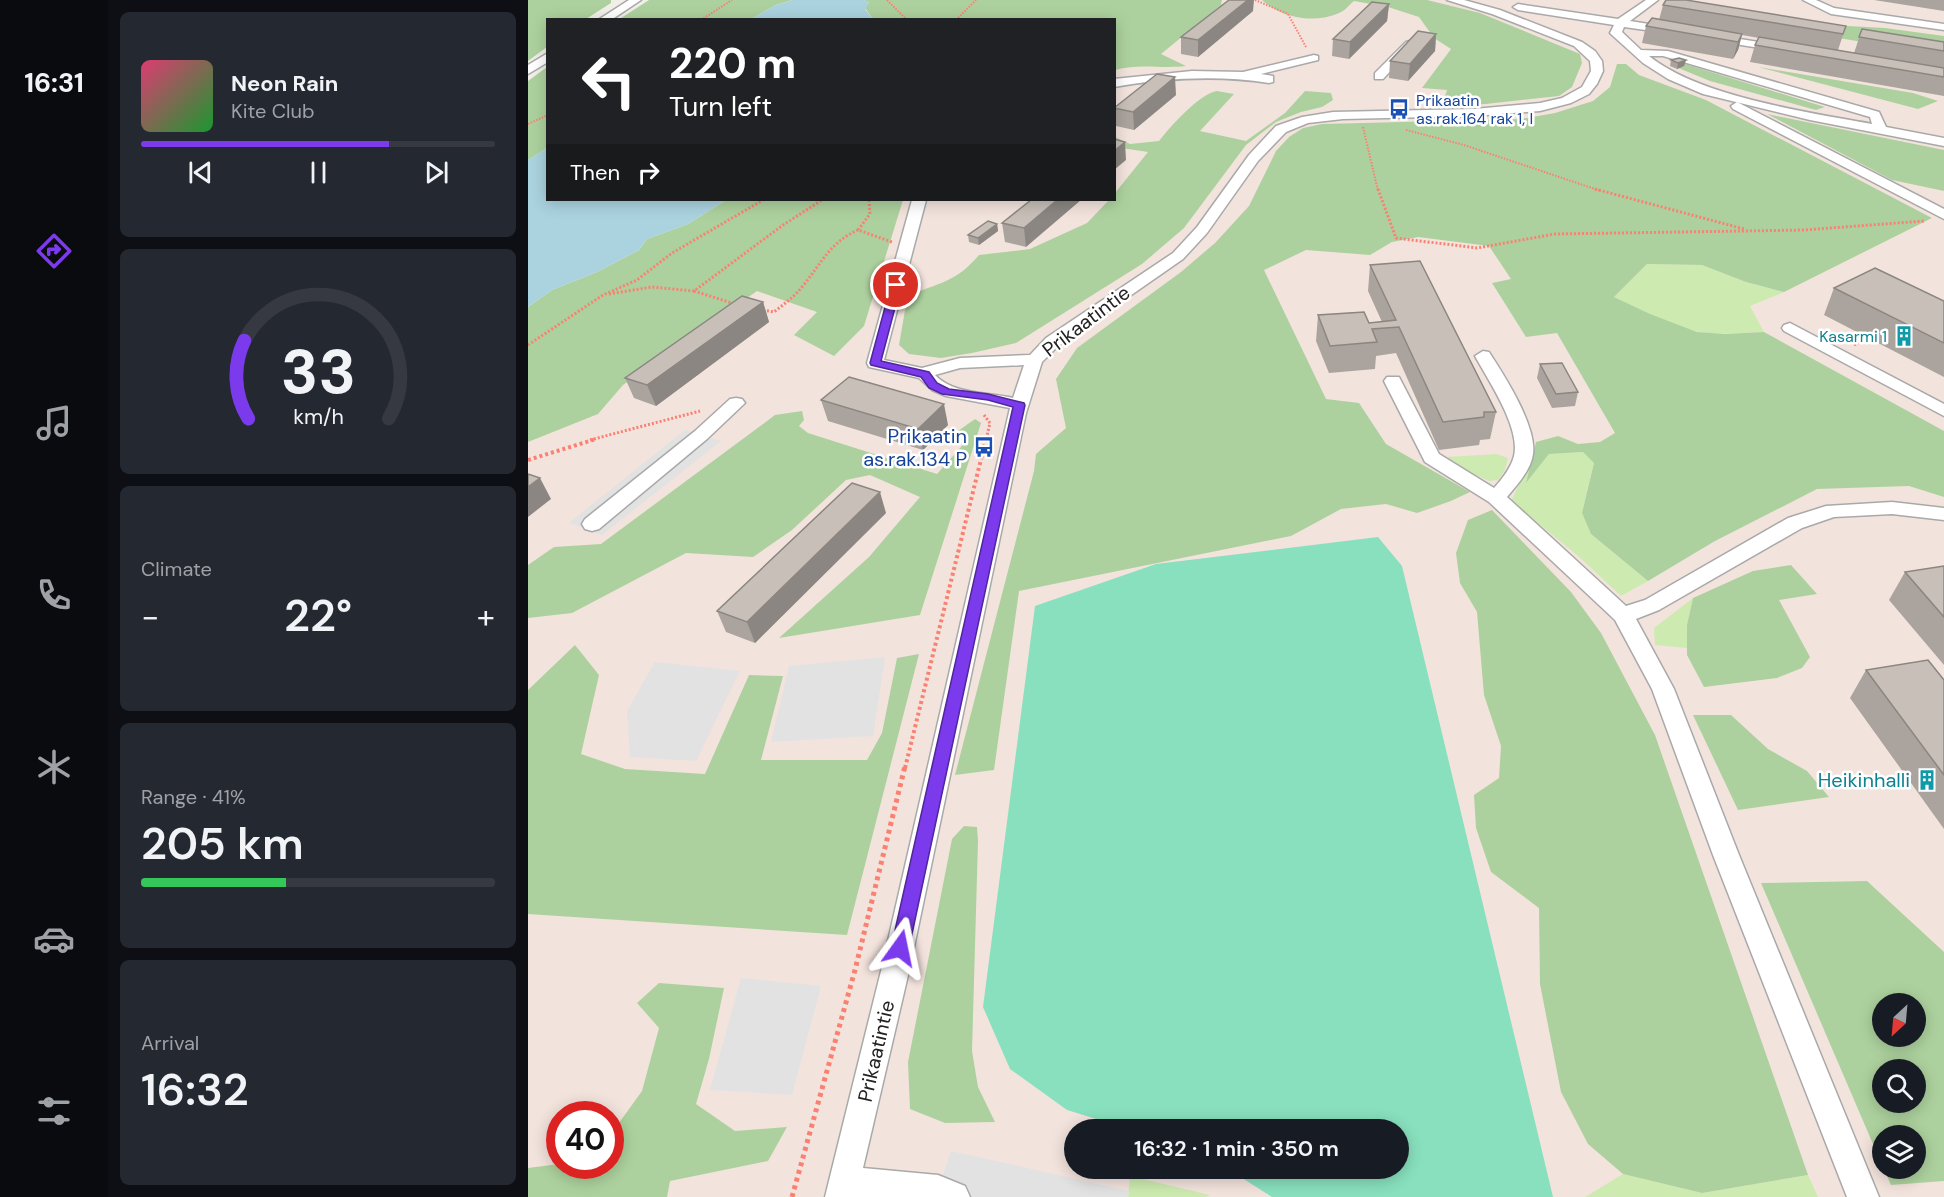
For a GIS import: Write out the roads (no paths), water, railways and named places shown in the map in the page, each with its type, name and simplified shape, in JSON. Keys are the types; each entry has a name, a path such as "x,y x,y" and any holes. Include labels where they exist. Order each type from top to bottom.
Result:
{"street":[{"path":"606,18 636,0"},
{"name":"Prikaatintie","path":"843,1189 895,971 1020,405 1034,360 1070,328 1178,256 1192,243 1255,155 1280,130 1306,118 1360,114 1494,112 1568,101 1587,90 1598,70 1596,59 1578,44 1496,12 1452,0"},
{"path":"1653,0 1620,23 1616,33 1638,53 1672,76 1707,91 1938,218"},
{"path":"1808,0 1832,11 1944,27"},
{"path":"1496,12 1522,3 1620,23 1791,50"},
{"path":"1379,76 1415,38"},
{"path":"1247,75 1276,66 1316,60 1325,51"},
{"path":"1638,53 1664,53 1875,114 1881,130"},
{"path":"528,70 546,57"},
{"path":"1116,83 1175,76 1247,75 1269,79"},
{"path":"1145,93 1175,76"},
{"path":"1707,91 1810,116 1944,142"},
{"path":"919,201 875,363 925,374 933,385 946,392 988,397 1020,405"},
{"path":"1790,328 1944,411"},
{"path":"1483,356 1516,417 1525,452 1514,475 1496,498"},
{"path":"925,374 930,369 960,364 1034,360"},
{"path":"1393,381 1432,458 1496,498 1623,615 1663,689 1726,855 1863,1197"},
{"path":"592,524 701,435 736,403"},
{"path":"1623,615 1652,605 1795,523 1833,511 1892,508 1944,514"},
{"path":"843,1189 938,1191 954,1197"}],"water":[{"path":"793,0 863,0 870,2 865,9 872,18 753,18 776,5"},
{"path":"546,149 546,201 724,201 688,224 647,239 639,250 597,272 552,290 528,307 528,160"}],"place":[{"name":"Prikaatin as.rak.164 rak 1, I","path":"1399,109"},
{"name":"Kasarmi 1","path":"1904,336"},
{"name":"Prikaatin as.rak.134 P","path":"984,447"},
{"name":"Heikinhalli","path":"1927,780"}]}
